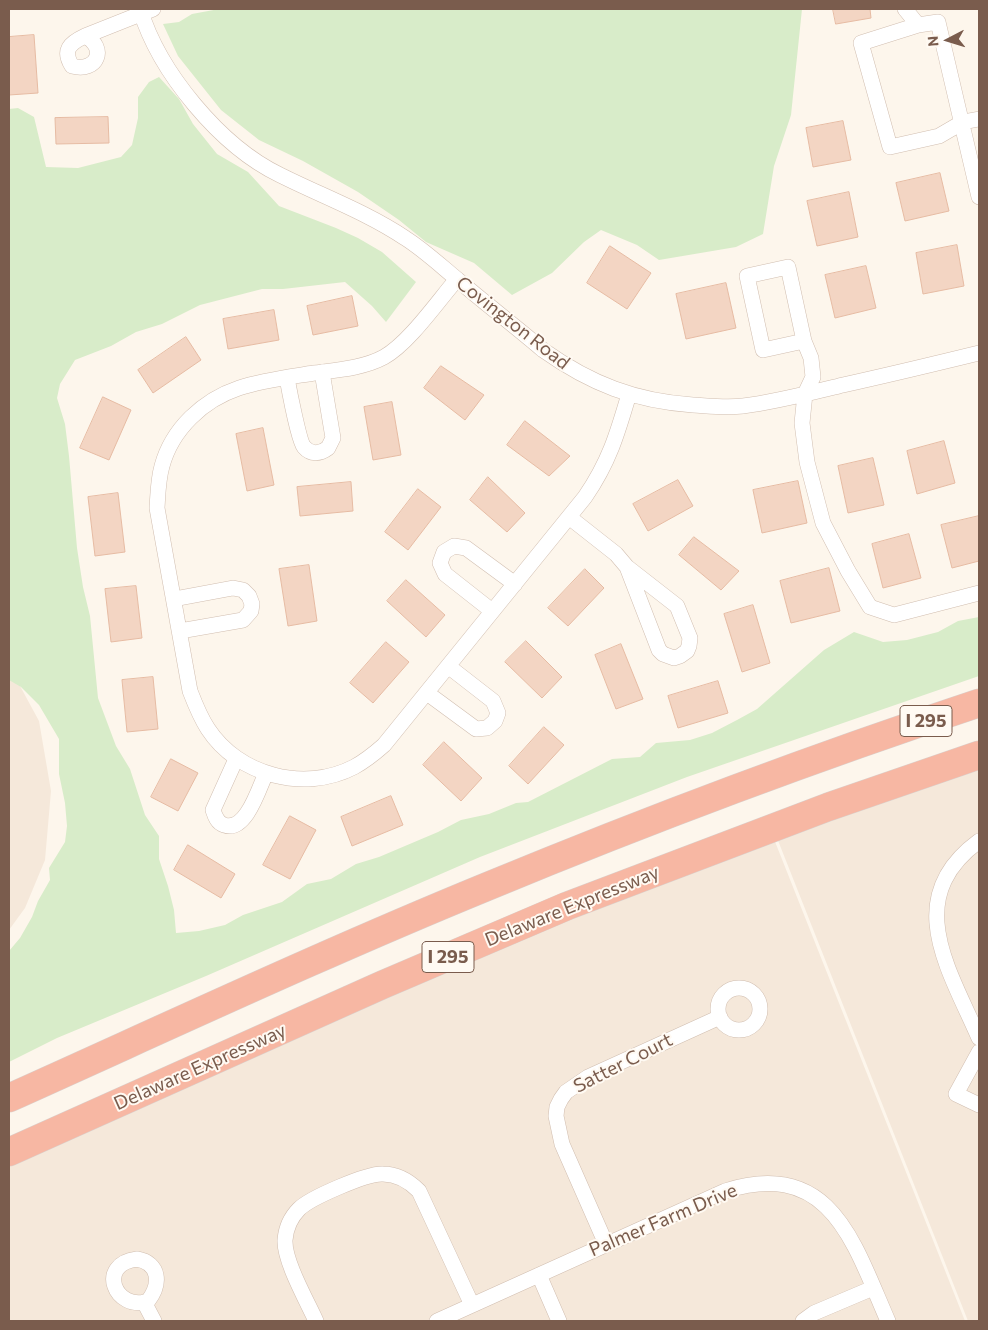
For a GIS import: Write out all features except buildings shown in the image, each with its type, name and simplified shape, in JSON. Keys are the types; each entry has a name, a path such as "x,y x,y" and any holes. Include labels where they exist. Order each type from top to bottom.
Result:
{"highway":[{"name":"I 295","path":"9,1098 300,967 483,888 740,787 872,738 979,703"},
{"name":"Delaware Expressway","path":"9,1152 382,985 567,906 828,807 979,755"}],"street":[{"path":"904,9 918,25"},
{"name":"Covington Road","path":"85,36 145,10 150,35 177,84 208,120 230,141 263,166 279,175 371,216 406,238 543,350 590,380 629,394 652,401 673,404 719,407 750,405 979,353"},
{"path":"979,119 963,122 939,136 890,147 861,43 918,25 938,22 963,122 979,197"},
{"path":"804,341 763,350 747,276 788,267 804,341 811,358 813,377 805,394 802,423 807,462 823,523 870,608 894,615 979,593"},
{"path":"457,279 405,340 382,358 364,364 241,387 208,404 186,422 169,448 158,482 157,508 190,691 208,730 223,748 236,759 266,773 286,778 312,779 330,776 353,768 384,745 585,497 603,468 616,440 629,394"},
{"path":"287,378 301,443 310,452 318,453 328,448 333,438 322,372"},
{"path":"569,517 616,554 627,567 677,606 690,638 689,646 680,656 669,657 660,650 627,567"},
{"path":"492,611 445,574 440,563 444,552 454,546 466,548 515,584"},
{"path":"174,599 234,588 243,590 249,596 252,604 248,616 239,621 180,631"},
{"path":"427,693 476,729 487,728 496,721 498,713 493,701 448,666"},
{"path":"236,759 213,810 217,820 224,825 233,826 244,819 266,773"},
{"path":"979,841 959,858 943,882 936,909 936,926 948,968 979,1038"},
{"name":"Satter Court","path":"606,1244 562,1144 556,1116 557,1107 561,1099 566,1092 588,1077 720,1017"},
{"path":"979,1052 956,1094 979,1106"},
{"path":"316,1321 288,1259 285,1240 288,1226 292,1217 300,1208 312,1200 357,1180 381,1173 401,1177 419,1191 472,1305"},
{"name":"Palmer Farm Drive","path":"437,1321 725,1191 754,1184 771,1183 785,1184 814,1196 825,1204 838,1218 849,1236 888,1321"},
{"path":"539,1275 559,1321"},
{"path":"803,1321 826,1307 873,1288"},
{"path":"144,1302 154,1321"}],"shaded area":[{"path":"9,668 39,721 51,791 45,860 25,908 9,930"},
{"path":"979,770 979,1321 968,1321 777,838"},
{"path":"770,829 965,1321 9,1321 9,1152"}],"green space":[{"path":"219,9 802,9 791,115 774,166 763,234 736,247 659,260 637,245 601,230 584,242 552,273 512,295 474,263 426,242 399,220 358,192 303,161 259,140 221,110 178,56 163,24 179,22 192,14"},
{"path":"159,77 179,99 193,124 217,154 248,172 279,206 358,238 382,252 416,282 386,322 372,306 345,282 283,289 262,289 200,305 162,324 136,332 111,346 75,360 60,384 57,398 65,424 77,548 90,616 98,698 116,746 130,769 145,815 159,836 159,859 174,910 176,933 199,931 225,925 243,915 282,902 307,884 331,879 356,864 379,857 461,820 489,814 516,803 528,802 612,759 640,757 656,743 690,740 712,733 757,709 824,650 854,632 883,642 907,640 938,632 958,621 979,617 979,676 687,777 480,857 206,976 57,1038 9,1062 9,951 20,938 50,880 49,868 65,842 67,826 65,803 59,774 59,739 39,705 21,687 9,680 9,109 18,108 34,117 46,167 78,168 121,157 132,145 138,118 138,97 149,82"}]}
